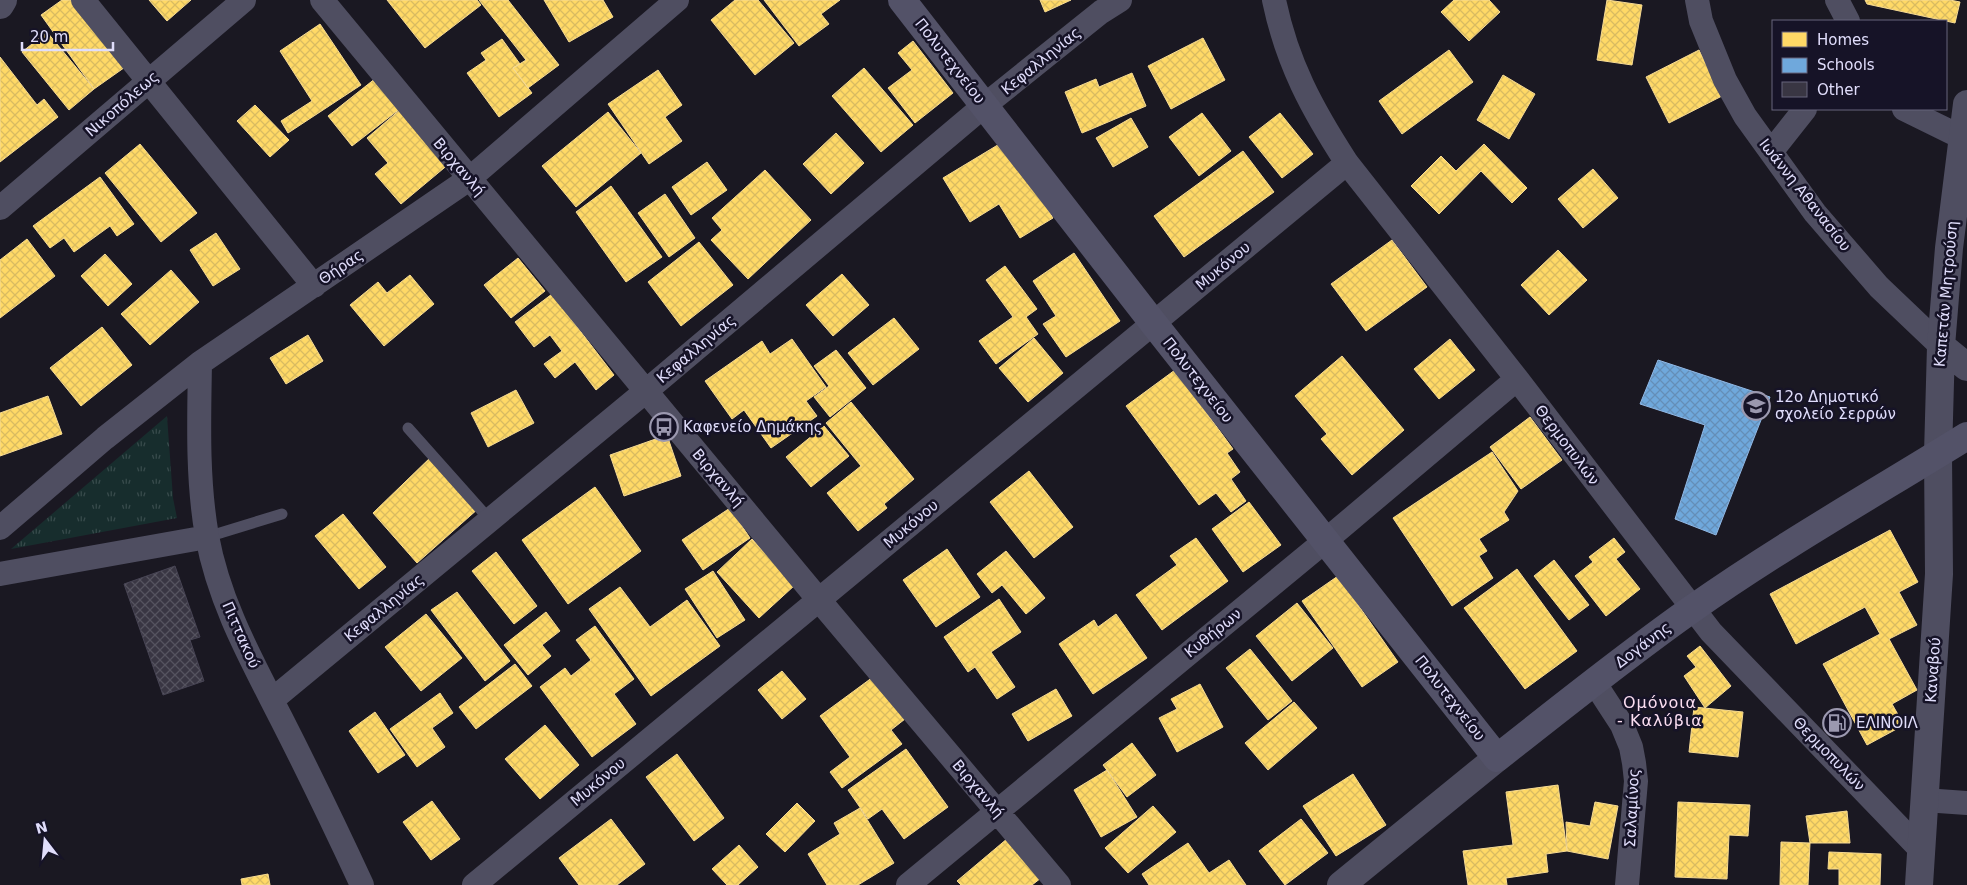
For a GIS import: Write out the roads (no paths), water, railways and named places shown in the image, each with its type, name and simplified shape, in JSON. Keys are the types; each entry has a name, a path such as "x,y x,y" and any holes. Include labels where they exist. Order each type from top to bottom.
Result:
{"main road":[{"name":"Πολυτεχνείου","path":"902,0 1154,324 1497,758"},
{"name":"Δογάνης","path":"1497,758 1692,609 1813,530 1967,436"}],"street":[{"path":"0,5 3,0"},
{"path":"83,0 314,286"},
{"name":"Νικοπόλεως","path":"0,208 244,0"},
{"name":"Βιρχανλή","path":"322,0 819,600 1059,885"},
{"name":"Θήρας","path":"0,528 105,438 200,363 469,179 677,0"},
{"name":"Κεφαλληνίας","path":"272,700 646,391 985,105 1102,12 1120,0"},
{"name":"Θερμοπυλών","path":"1274,0 1280,26 1306,95 1347,163 1517,379 1711,632 1921,850"},
{"path":"1837,0 1847,20"},
{"name":"Ιωάννη Αθανασίου","path":"1699,11 1726,80 1745,116 1815,213 1879,287 1941,346"},
{"name":"Καπετάν Μητρούση","path":"1938,454 1941,346 1949,248 1967,104"},
{"path":"1771,152 1804,110"},
{"path":"1906,110 1963,138"},
{"name":"Μυκόνου","path":"474,885 1347,163"},
{"path":"1941,346 1967,367"},
{"name":"Πιττακού","path":"200,363 200,462 207,537 222,591 248,656 332,820 362,885"},
{"name":"Κυθήρων","path":"908,885 1326,541 1517,379"},
{"name":"Καναβού","path":"1919,885 1939,574 1938,454"},
{"path":"0,574 207,537"},
{"name":"Σαλαμίνος","path":"1594,682 1622,725 1631,747 1634,763 1636,781 1627,885"},
{"name":"Δογάνης","path":"1341,885 1497,758"},
{"path":"1924,800 1967,803"}],"lane":[{"path":"408,428 490,520"},
{"path":"207,537 282,514"}],"place":[{"name":"12ο Δημοτικό σχολείο Σερρών","path":"1756,406"},
{"name":"Καφενείο Δημάκης","path":"664,427"},
{"name":"ΕΛΙΝΟΙΛ","path":"1837,723"}],"district":[{"name":"Ομόνοια - Καλύβια","path":"1660,711"}]}
